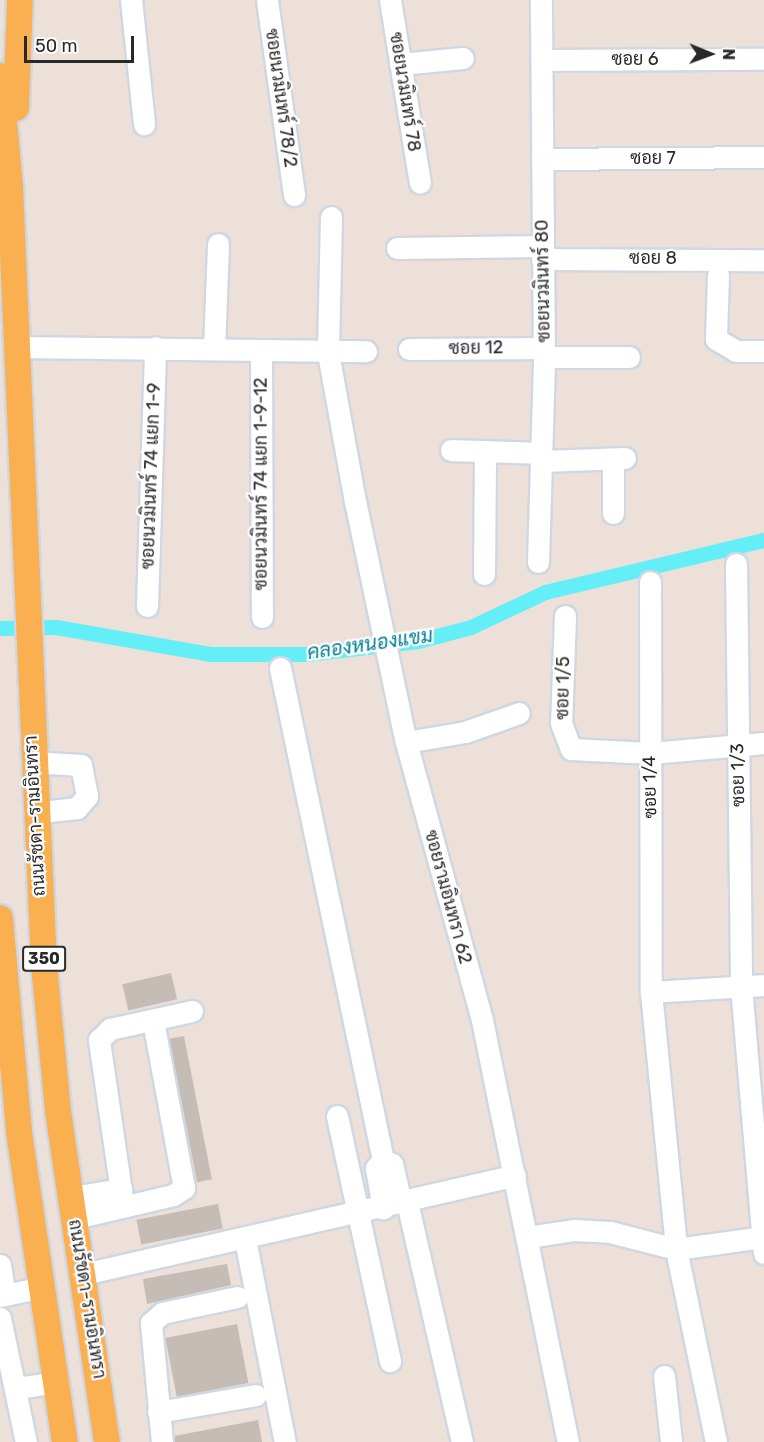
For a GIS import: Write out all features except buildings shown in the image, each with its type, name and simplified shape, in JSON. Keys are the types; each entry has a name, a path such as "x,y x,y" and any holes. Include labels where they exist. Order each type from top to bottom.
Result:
{"main road":[{"name":"ถนนรัชดา-รามอินทรา","path":"10,186 20,0"},
{"name":"ถนนรัชดา-รามอินทรา","path":"0,76 10,186 34,813 50,1037 107,1442"},
{"name":"350","path":"0,918 3,1000 65,1442"}],"street":[{"path":"131,0 144,124"},
{"name":"ซอยนวมินทร์ 78/2","path":"267,0 294,195"},
{"name":"ซอยนวมินทร์ 78","path":"390,0 420,183"},
{"name":"ซอยนวมินทร์ 80","path":"538,562 544,352 541,0"},
{"path":"400,64 463,58"},
{"name":"ซอย 6","path":"542,60 764,58"},
{"name":"ซอย 7","path":"542,159 764,157"},
{"name":"ซอยรามอินทรา 62","path":"331,217 335,352 386,645 406,742 482,1020 568,1442"},
{"path":"214,349 218,244"},
{"name":"ซอย 8","path":"397,248 764,260"},
{"path":"718,275 716,339 736,351 764,351"},
{"path":"16,346 366,351"},
{"name":"ซอยนวมินทร์ 74 แยก 1-9","path":"147,606 155,347"},
{"name":"ซอย 12","path":"409,349 544,352 629,357"},
{"name":"ซอยนวมินทร์ 74 แยก 1-9-12","path":"261,351 262,617"},
{"path":"451,450 542,457 619,459 613,513"},
{"path":"484,574 485,451"},
{"name":"ซอย 1/3","path":"736,564 741,986 763,1243"},
{"name":"ซอย 1/4","path":"650,582 651,992 676,1249 716,1442"},
{"name":"ซอย 1/5","path":"565,616 561,723 563,737 580,753 650,753"},
{"path":"280,668 382,1160 376,1168 401,1203 462,1442"},
{"path":"406,742 465,732 519,713"},
{"path":"650,753 764,743"},
{"path":"32,762 76,763 86,770 87,796 77,808 34,813"},
{"path":"651,992 764,985"},
{"path":"122,1197 99,1040 110,1029 192,1011"},
{"path":"73,1208 122,1197 174,1196 183,1188 153,1020"},
{"path":"337,1116 390,1361"},
{"path":"84,1274 359,1214 515,1175"},
{"path":"528,1237 574,1230 610,1232 676,1249 763,1243"},
{"path":"244,1239 285,1442"},
{"path":"0,1264 2,1295 43,1287"},
{"path":"162,1442 149,1331 154,1316 237,1297"},
{"path":"0,1318 17,1388 26,1442"},
{"path":"664,1376 670,1442"},
{"path":"17,1388 57,1382"},
{"path":"158,1412 256,1395"}],"waterway":[{"name":"คลองหนองแขม","path":"0,628 56,627 210,654 307,654 418,641 471,627 545,592 764,540"}]}
